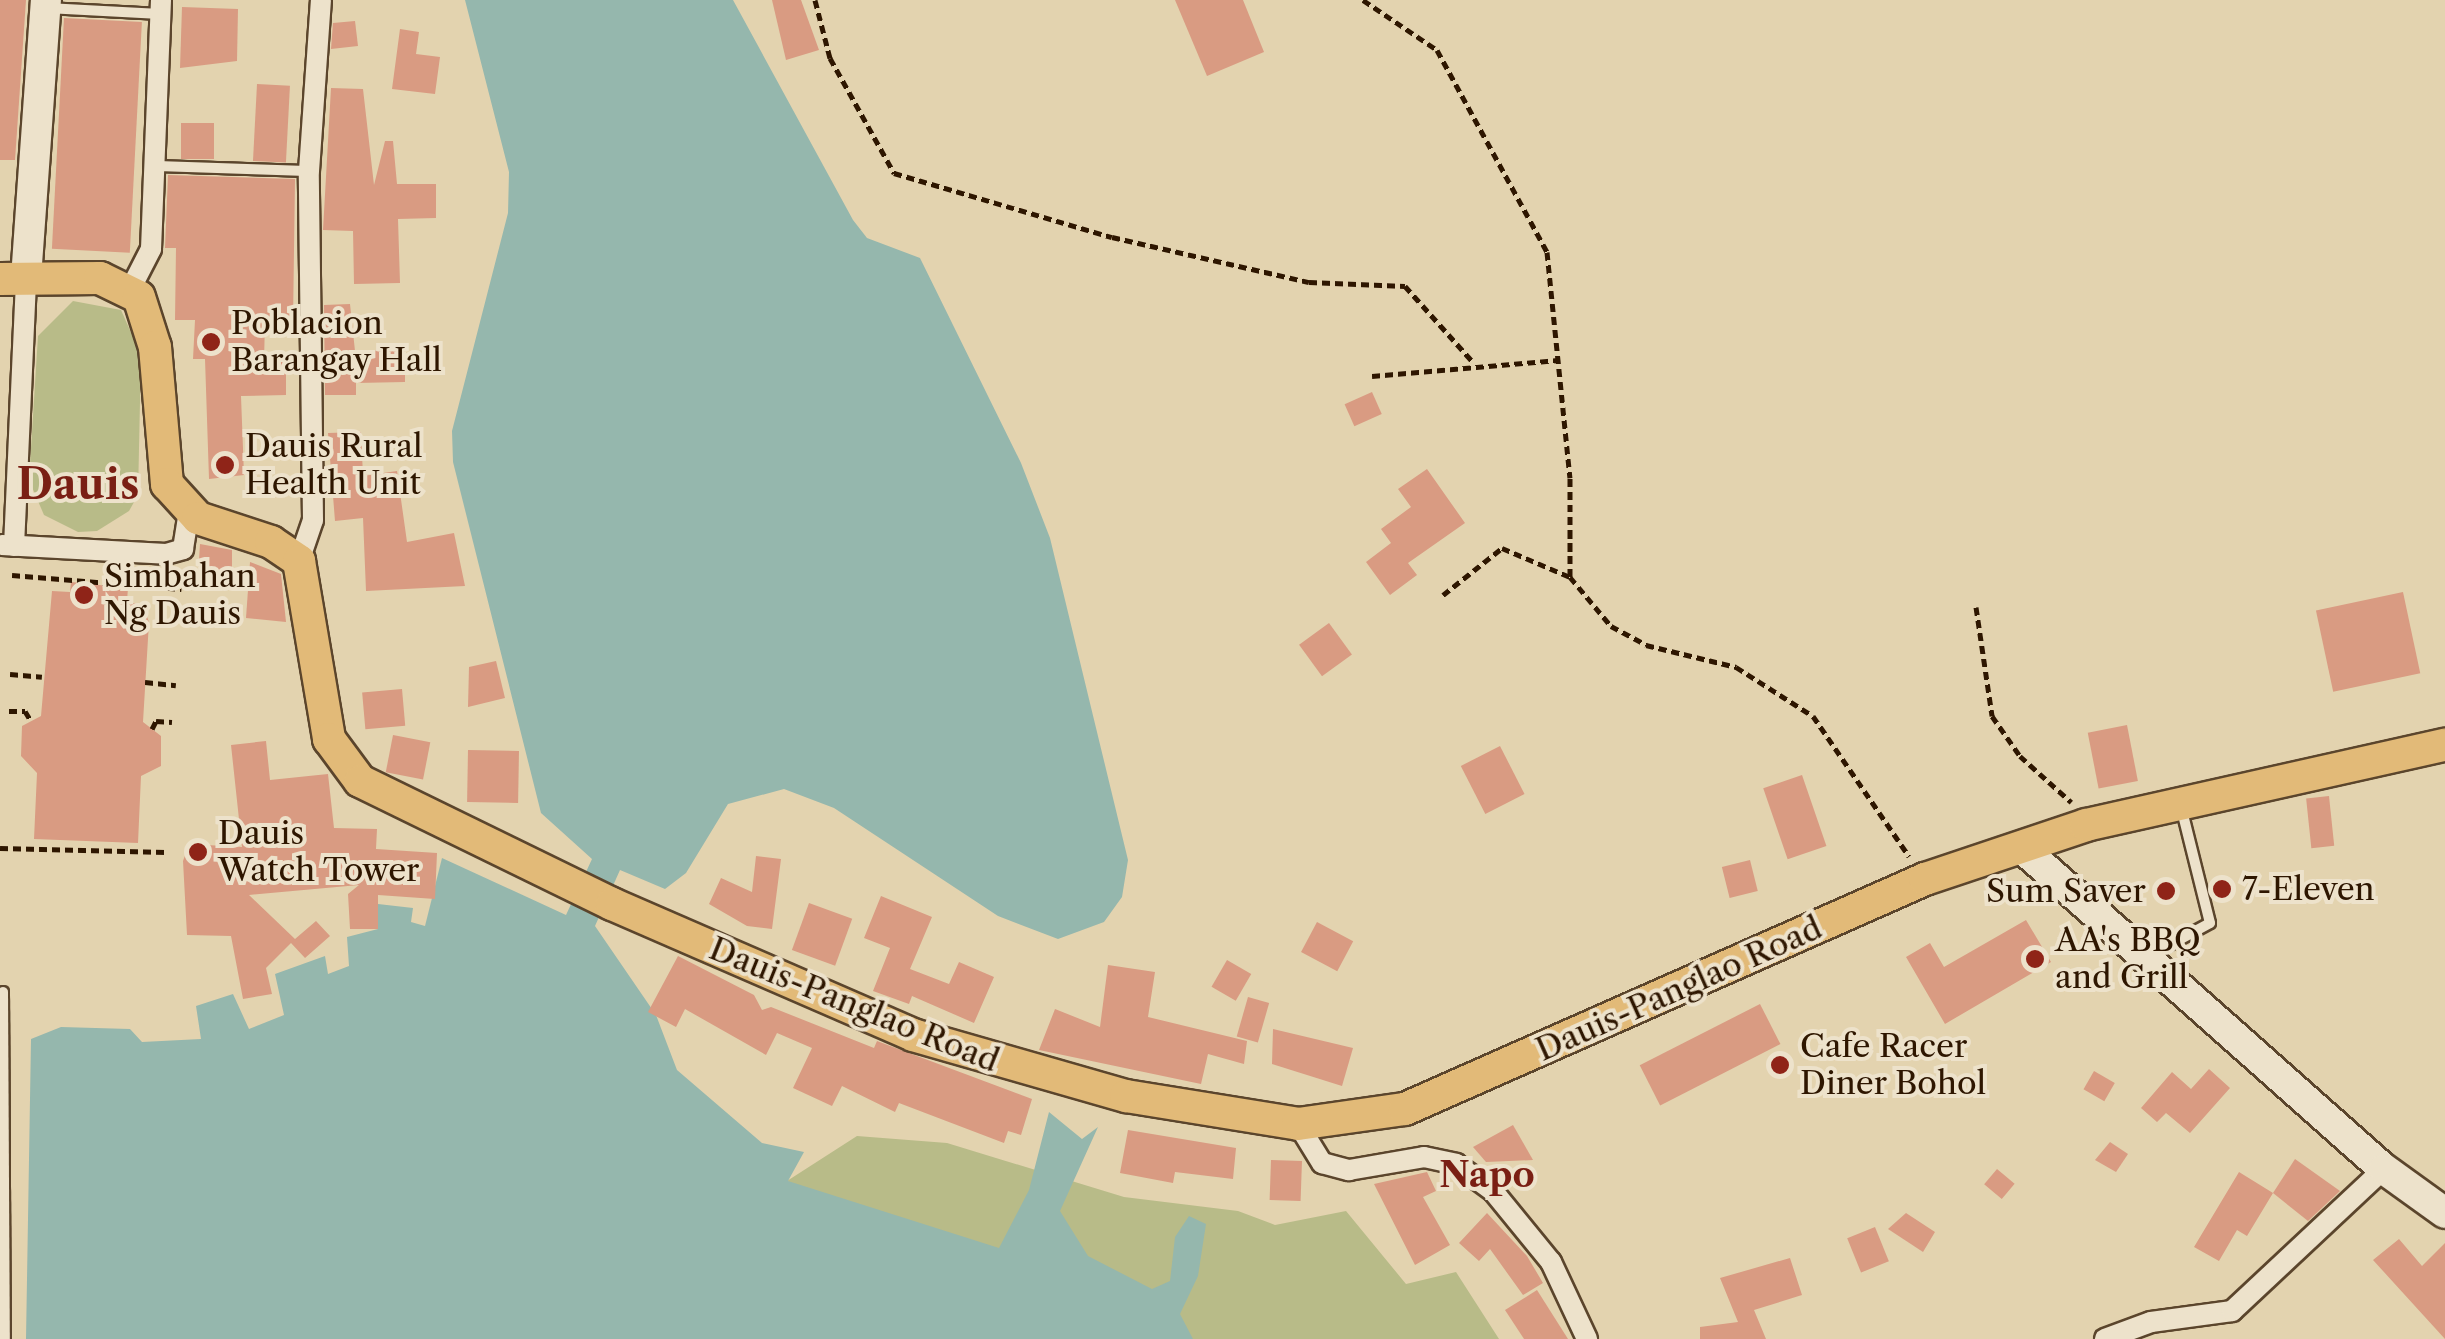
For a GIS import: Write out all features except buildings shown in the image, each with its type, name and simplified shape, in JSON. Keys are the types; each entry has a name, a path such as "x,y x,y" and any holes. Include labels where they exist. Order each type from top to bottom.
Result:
{"main road":[{"path":"45,4 13,279 100,278 131,288 153,335 162,470 189,510 299,561"},
{"name":"Dauis-Panglao Road","path":"299,561 327,730 346,767 398,805 612,904 988,1062 1126,1096 1298,1124 1370,1118 1452,1091 1925,879 2086,825 2445,745"},
{"path":"2021,847 2384,1169 2445,1212"}],"street":[{"path":"299,561 313,520 309,171 321,0"},
{"path":"131,288 149,261 161,7"},
{"path":"13,279 7,545 166,554 183,549 189,510"},
{"path":"1298,1124 1322,1163 1348,1170 1424,1156 1456,1164 1493,1191 1551,1262 1587,1339"},
{"path":"2106,1339 2150,1322 2232,1310 2384,1169"}],"lane":[{"path":"45,4 161,7"},
{"path":"154,166 309,171"},
{"path":"2146,958 2210,923 2180,802"},
{"path":"3,992 4,1339"}],"path":[{"path":"815,0 830,58 894,174 1112,237 1309,282 1405,286 1473,362"},
{"path":"1363,0 1437,50 1547,252 1558,360 1570,578"},
{"path":"1372,376 1473,362 1558,360"},
{"path":"1443,595 1502,548 1570,578 1611,626 1646,645 1736,667 1812,716 1925,879"},
{"path":"99,584 101,569"},
{"path":"12,575 181,589"},
{"path":"68,579 70,589"},
{"path":"128,594 132,585"},
{"path":"1976,607 1992,716 2020,756 2060,784 2086,825"},
{"path":"10,674 42,676"},
{"path":"145,682 176,686"},
{"path":"8,710 26,711 32,721"},
{"path":"152,729 156,720 172,722"},
{"path":"87,841 87,850"},
{"path":"0,848 166,852"}],"green space":[{"path":"73,301 121,310 141,355 138,495 129,511 97,531 78,532 44,515 29,480 38,336"},
{"path":"857,1136 947,1143 1124,1197 1238,1211 1275,1225 1346,1211 1406,1284 1456,1272 1499,1339 1106,1339 787,1181"}],"water":[{"path":"465,0 733,0 853,220 867,238 920,258 1021,463 1050,538 1128,860 1122,897 1104,922 1058,939 998,916 834,808 784,789 728,804 686,873 665,889 620,870 595,926 656,1015 677,1070 762,1143 804,1152 788,1181 999,1248 1029,1190 1049,1112 1082,1139 1098,1127 1060,1211 1088,1256 1152,1289 1170,1281 1175,1237 1189,1216 1206,1224 1198,1276 1180,1314 1193,1339 26,1339 31,1039 61,1027 130,1029 142,1042 201,1039 196,1006 233,994 249,1029 284,1015 275,974 325,956 328,974 349,966 347,937 378,929 378,904 413,908 411,922 425,926 442,858 566,915 592,859 541,813 453,462 452,431 508,213 509,172"}],"place":[{"name":"Poblacion Barangay Hall","path":"211,342"},
{"name":"Dauis Rural Health Unit","path":"225,465"},
{"name":"Simbahan Ng Dauis","path":"84,595"},
{"name":"Dauis Watch Tower","path":"198,852"},
{"name":"7-Eleven","path":"2222,889"},
{"name":"Sum Saver","path":"2166,891"},
{"name":"AA's BBQ and Grill","path":"2035,959"},
{"name":"Cafe Racer Diner Bohol","path":"1780,1065"}],"district":[{"name":"Dauis","path":"78,484"},
{"name":"Napo","path":"1487,1175"}]}
